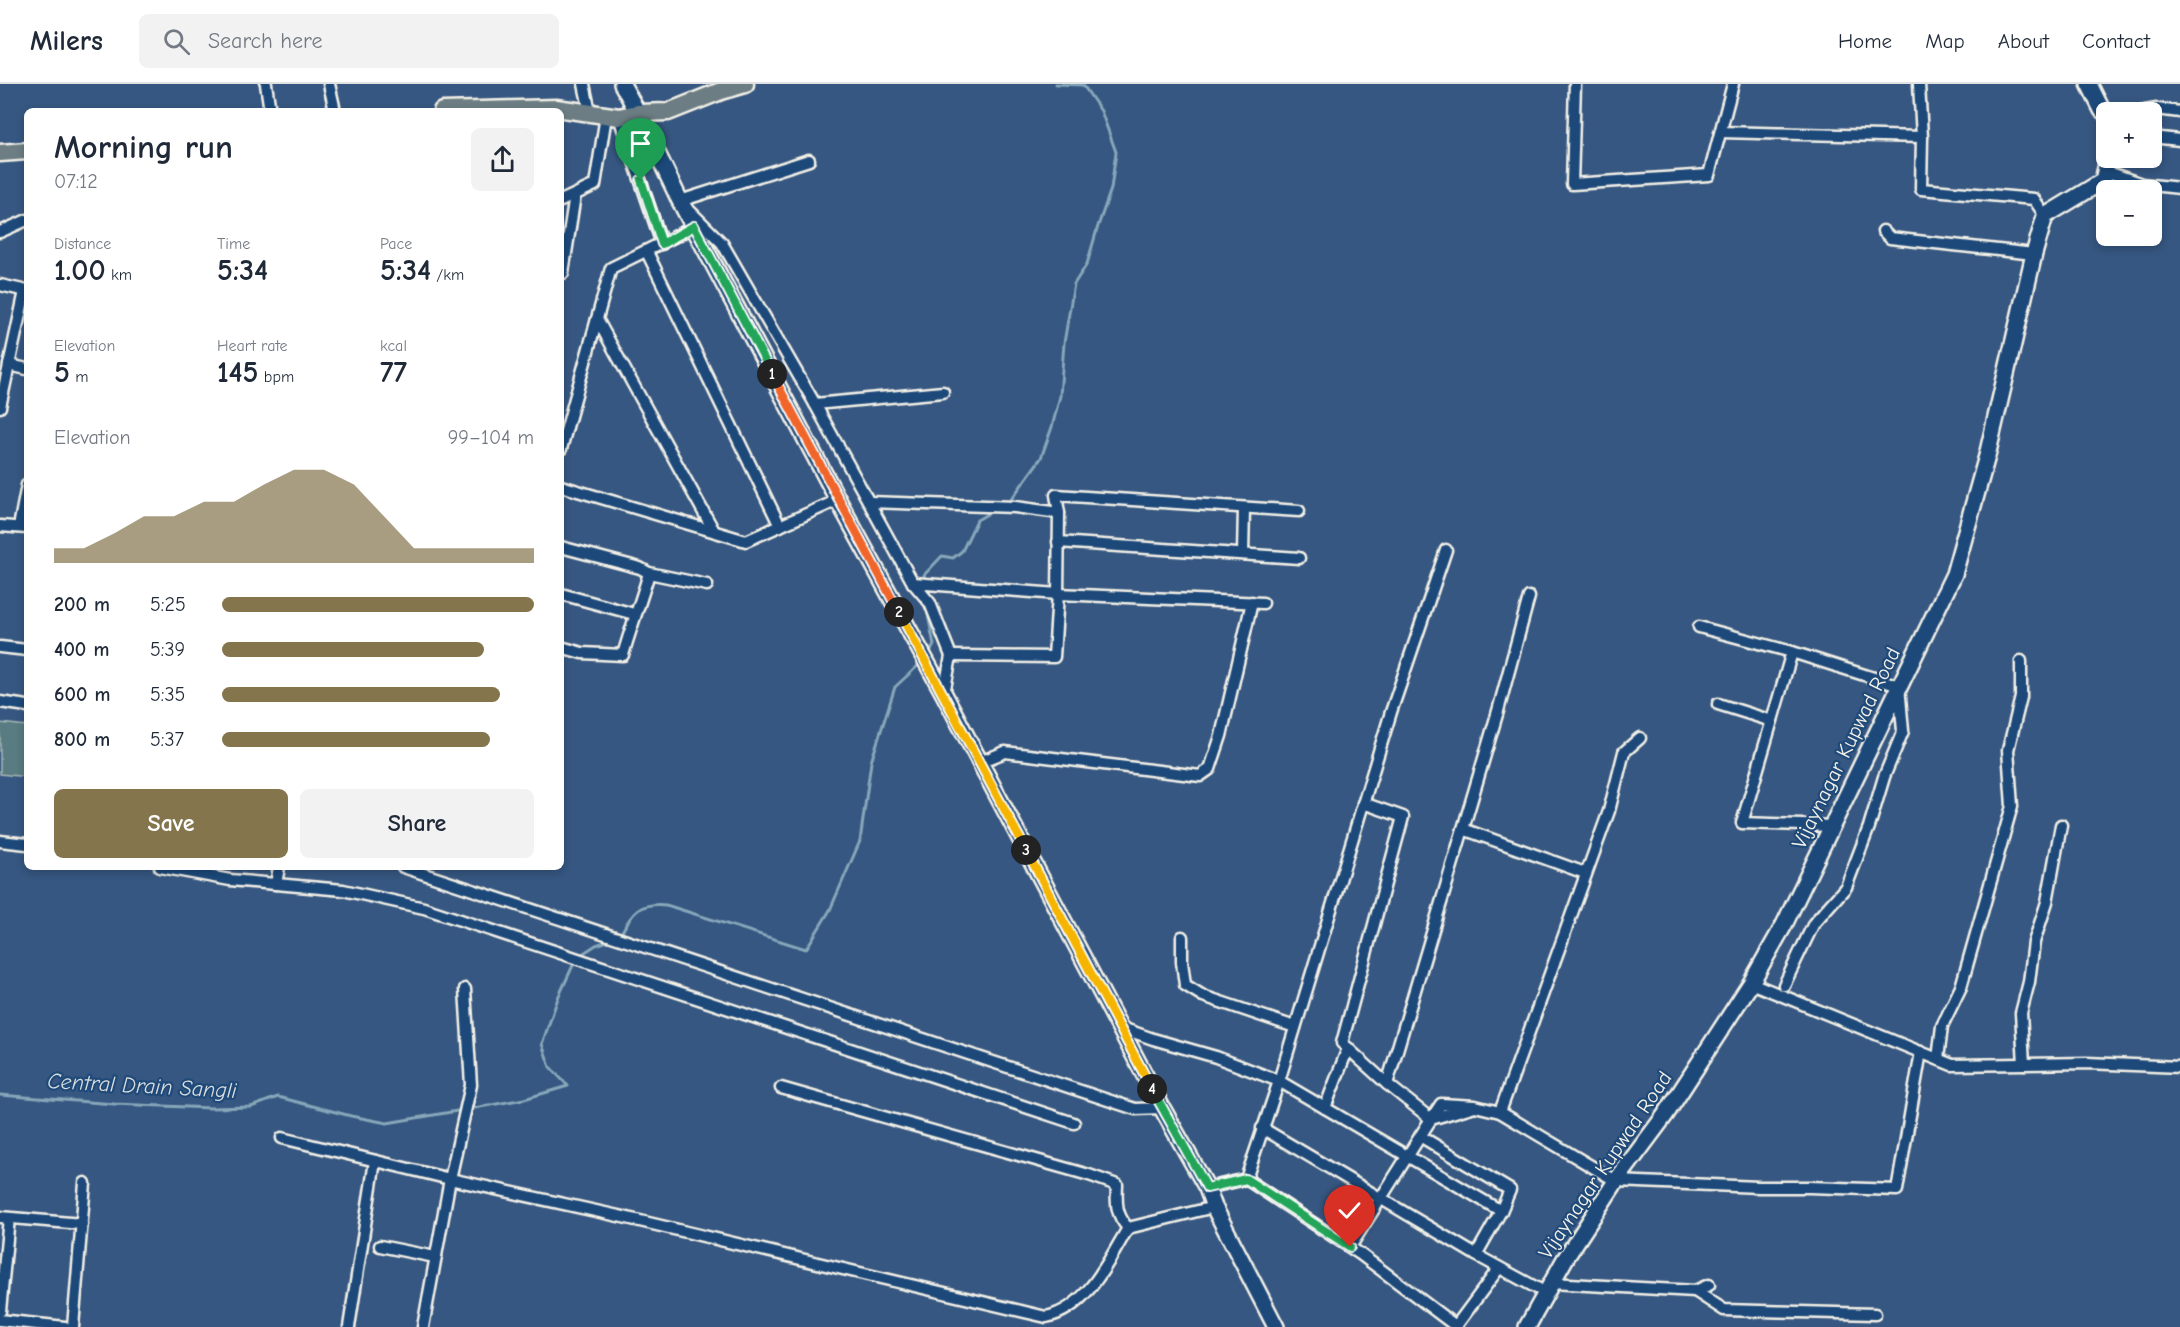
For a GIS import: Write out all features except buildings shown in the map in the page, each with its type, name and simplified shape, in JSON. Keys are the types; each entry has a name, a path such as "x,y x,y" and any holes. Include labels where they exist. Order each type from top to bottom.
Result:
{"main road":[{"path":"564,110 605,115 668,112 720,87 745,84"},
{"path":"0,153 24,150"}],"street":[{"path":"266,84 270,108"},
{"path":"328,84 334,108"},
{"path":"584,84 605,115 662,244"},
{"path":"622,84 680,201 838,500 944,694 1162,1108 1207,1188 1214,1207 1276,1327"},
{"path":"1575,84 1572,184 1709,175 1733,84"},
{"path":"1919,84 1922,137 1920,189 2034,199 2045,216 2103,181 2105,168"},
{"path":"2089,84 2098,102"},
{"path":"2162,110 2180,112"},
{"path":"564,200 595,185 605,115"},
{"path":"1721,132 1922,137"},
{"path":"2162,138 2180,140"},
{"path":"680,201 808,160"},
{"path":"2113,168 2142,184 2180,188"},
{"path":"564,266 575,195"},
{"path":"680,201 722,243 815,404 913,583 930,603 951,656 944,694"},
{"name":"Vijaynagar Kupwad Road","path":"1527,1327 1565,1259 1616,1181 1666,1114 1785,925 1953,574 1986,456 2045,216"},
{"path":"0,232 24,221"},
{"path":"564,438 611,268 647,252 694,226"},
{"path":"1883,231 1890,238 2034,254"},
{"path":"647,252 780,526"},
{"path":"0,285 24,291"},
{"path":"0,406 5,370 24,299"},
{"path":"597,319 714,531"},
{"path":"5,370 24,369"},
{"path":"815,404 943,392"},
{"path":"564,487 746,541 838,500"},
{"path":"951,656 1054,657 1058,594 1059,513 1056,495 1299,511"},
{"path":"869,502 1015,507 1059,513"},
{"path":"1243,554 1244,508"},
{"path":"0,526 23,528"},
{"path":"1058,542 1299,558"},
{"path":"564,548 639,568 649,573 707,585"},
{"path":"1246,1179 1279,1081 1391,712 1446,550"},
{"path":"564,648 582,653 623,655 634,614 639,607 649,573"},
{"path":"913,583 1058,594 1257,602 1221,736 1210,769 1200,776 1005,752 980,762"},
{"path":"564,595 634,614"},
{"path":"1387,1084 1498,711 1529,597"},
{"path":"1699,627 1792,652 1899,686 1903,731 1884,777 1869,827 1846,886 1814,923 1784,985"},
{"path":"0,647 24,650"},
{"path":"1792,652 1742,823 1832,826"},
{"path":"1938,1059 1942,1026 1961,987 2012,806 2008,750 2022,697 2021,661"},
{"path":"0,702 24,706"},
{"path":"1718,704 1772,721"},
{"path":"1500,1112 1609,811 1624,752 1640,738"},
{"path":"1363,803 1403,817 1342,1043 1387,1084 1431,1119"},
{"path":"2024,1064 2021,1013 2029,982 2034,942 2047,902 2061,825"},
{"path":"1463,829 1585,873"},
{"path":"0,841 24,844"},
{"path":"176,870 230,880 343,890 424,908 1074,1123"},
{"path":"276,884 278,870"},
{"path":"412,870 1135,1109 1162,1108"},
{"path":"1182,937 1185,985 1203,996 1295,1027"},
{"path":"1751,982 1952,1065 2087,1063 2180,1067"},
{"path":"423,1327 450,1179 471,1085 465,989"},
{"path":"1119,1027 1216,1057 1279,1081 1501,1211"},
{"path":"1325,1108 1348,1048"},
{"path":"1350,1247 1441,1104 1475,1106 1500,1112 1616,1181 1897,1190 1921,1052"},
{"path":"781,1089 1089,1175 1117,1185 1116,1205 1119,1219 1128,1228"},
{"path":"1262,1128 1499,1268 1549,1288 1695,1291 1709,1285"},
{"path":"1420,1136 1510,1190 1476,1255"},
{"path":"282,1138 1046,1317 1056,1315 1070,1306 1095,1284 1128,1228 1214,1207"},
{"path":"349,1327 375,1161"},
{"path":"1207,1188 1246,1179 1350,1247 1457,1327 1499,1268"},
{"path":"73,1327 85,1184"},
{"path":"0,1311 5,1218 82,1224"},
{"path":"380,1246 435,1257"},
{"path":"1695,1291 1724,1310 1875,1314"},
{"path":"0,1320 65,1327"}],"green space":[{"path":"0,723 24,726 24,777 0,774"}],"waterway":[{"name":"Central Drain Sangli","path":"1007,503 1041,458 1052,427 1060,396 1064,343 1074,284 1087,264 1111,189 1116,152 1101,111 1083,85 1056,84"},
{"name":"Central Drain Sangli","path":"924,581 924,575 942,556 953,558 962,551 977,520 996,509"},
{"name":"Central Drain Sangli","path":"926,605 934,645 929,654"},
{"path":"619,937 636,911 648,906 666,905 806,949 830,910 860,841 871,762 895,687 921,663"},
{"name":"Central Drain Sangli","path":"579,956 596,945 611,940"},
{"name":"Central Drain Sangli","path":"469,1109 524,1099 568,1086 550,1067 542,1044 558,998 575,961"},
{"name":"Central Drain Sangli","path":"0,1095 114,1104 211,1108 251,1107 278,1097 387,1123 463,1110"}],"route":[{"path":"641,180 662,244 694,226 1162,1108 1207,1188 1246,1179 1350,1247"}]}
